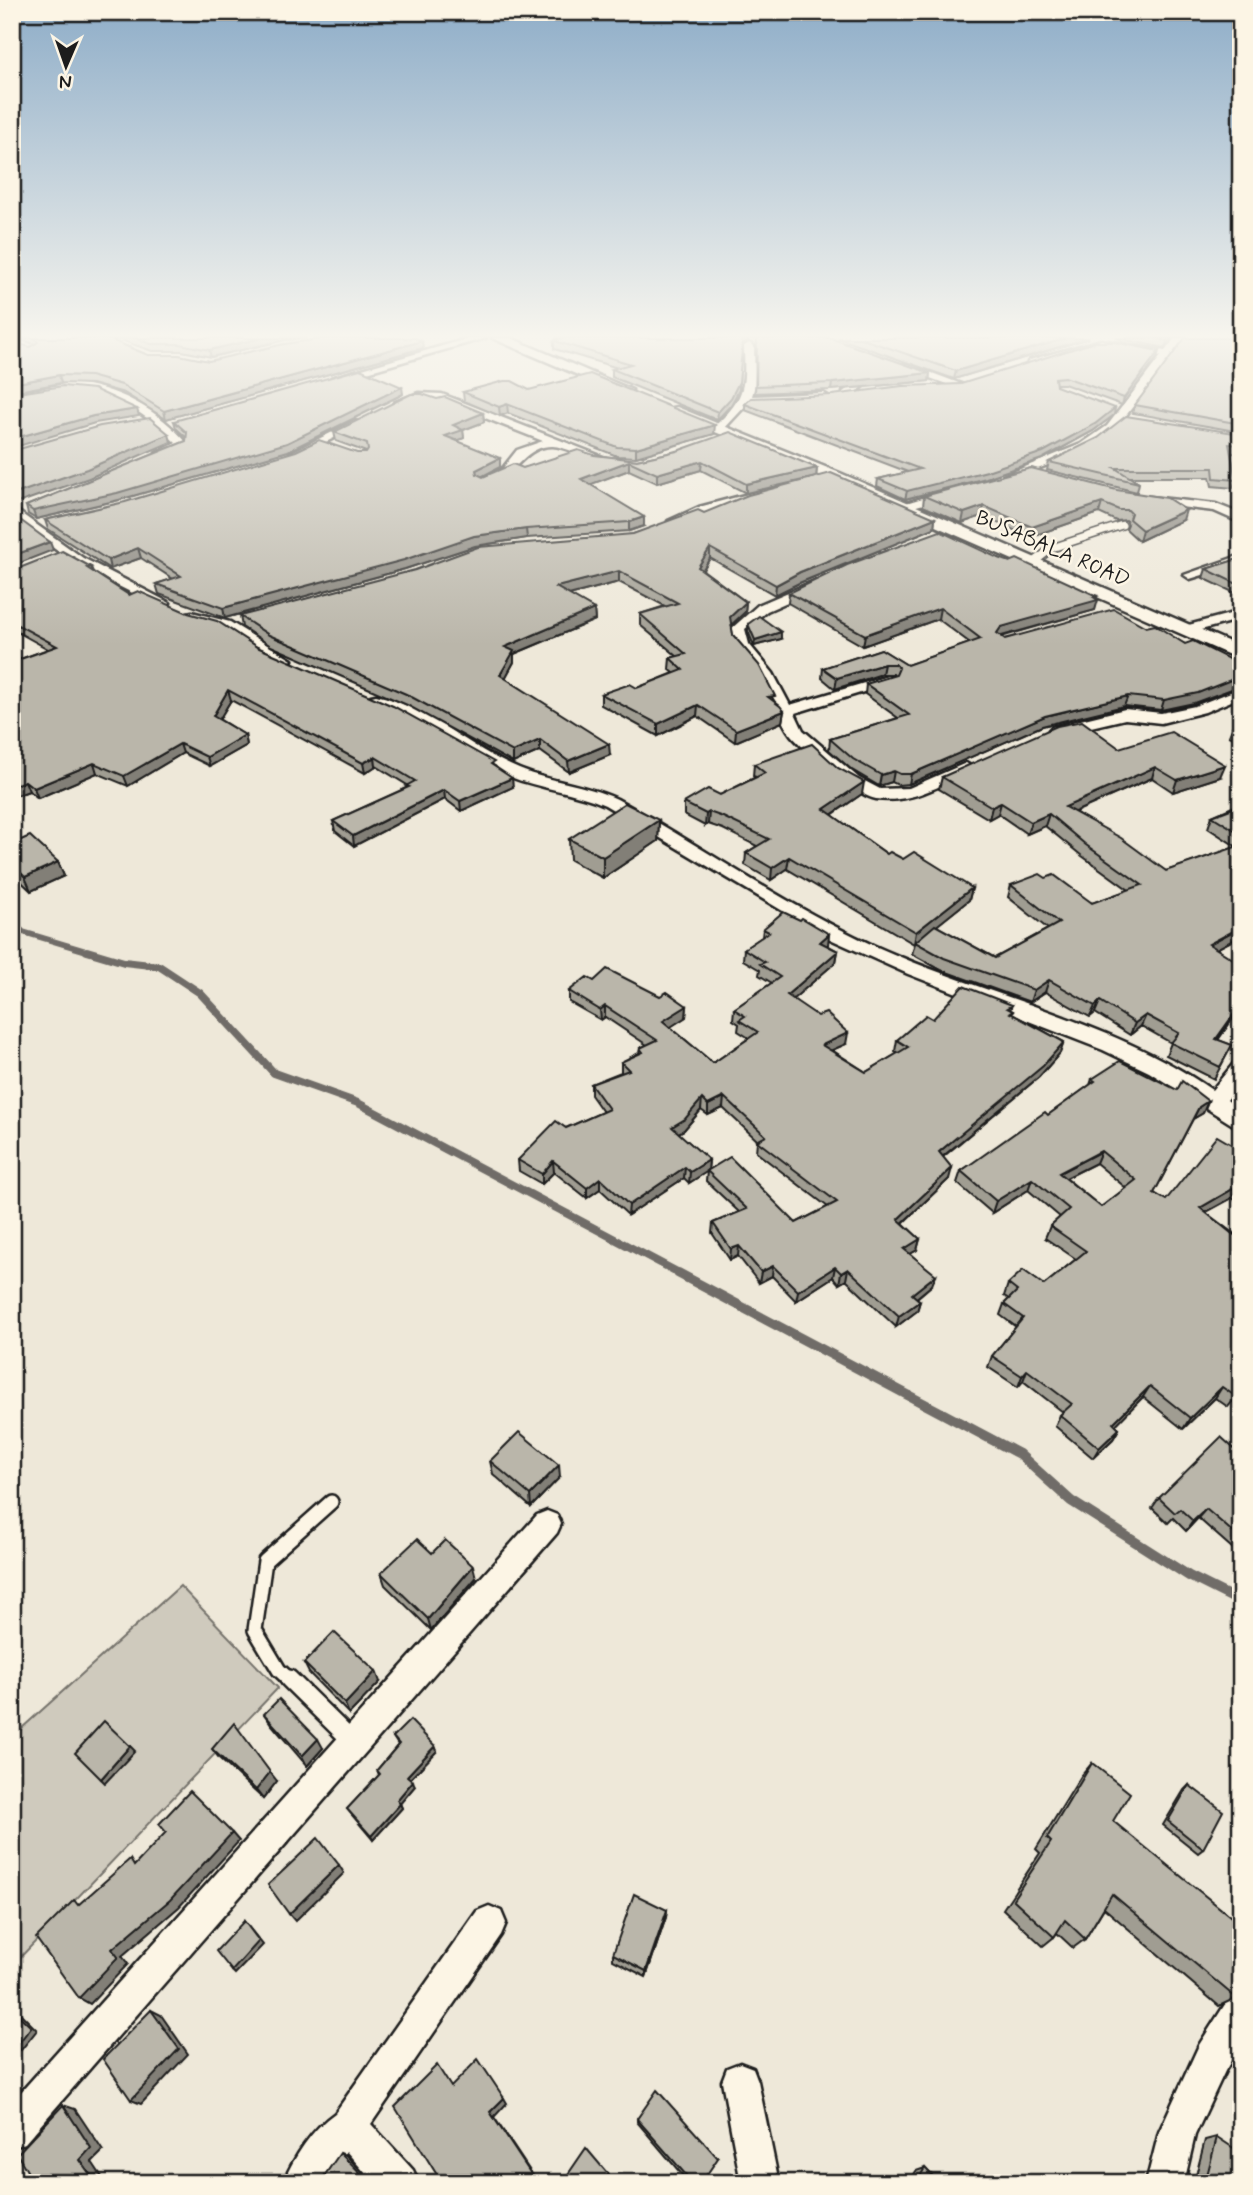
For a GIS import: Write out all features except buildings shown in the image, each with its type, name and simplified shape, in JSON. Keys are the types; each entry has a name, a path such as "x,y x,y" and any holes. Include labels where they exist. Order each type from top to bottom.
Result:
{"street":[{"path":"146,461 183,444 179,440"},
{"path":"284,458 323,440"},
{"path":"548,440 617,463"},
{"name":"BUSABALA ROAD","path":"736,440 834,476 1241,654"},
{"path":"995,482 1035,472 1093,440"},
{"path":"320,442 341,450"},
{"path":"485,481 506,471 522,452 552,442"},
{"path":"810,482 834,476"},
{"path":"659,527 703,510 786,488"},
{"path":"902,506 955,492"},
{"path":"1136,499 1216,509 1241,519"},
{"path":"18,510 39,525 61,554 196,617 231,623 265,652 297,665"},
{"path":"928,538 951,528"},
{"path":"1190,575 1241,559"},
{"path":"833,577 785,597 745,619 738,629 742,645 766,673 797,732 844,775 876,794 913,792 975,765"},
{"path":"1106,614 1132,606"},
{"path":"1186,630 1241,615"},
{"path":"786,710 888,680"},
{"path":"1036,737 1125,714 1161,718 1200,709 1241,692"},
{"path":"366,695 401,710 514,773 581,790 611,802 771,899 867,950 1106,1044 1165,1072 1215,1100 1241,1122"},
{"path":"1215,1100 1241,1068"},
{"path":"12,2130 547,1524"},
{"path":"302,2183 332,2137 348,2126 489,1923"},
{"path":"1165,2183 1177,2132 1212,2058 1241,2010"},
{"path":"740,2081 760,2183"},
{"path":"348,2126 400,2183"}],"lane":[{"path":"1033,563 1052,548 1122,525"},
{"path":"331,1502 265,1561 255,1630 279,1670 354,1742"}],"shaded area":[{"path":"180,1586 278,1688 12,1966 12,1737"}],"waterway":[{"path":"12,922 23,932 93,953"},
{"path":"87,951 124,962 159,966 200,993 274,1073 358,1103 681,1274"},
{"path":"678,1273 1019,1454 1071,1501 1189,1576 1241,1602"}]}
